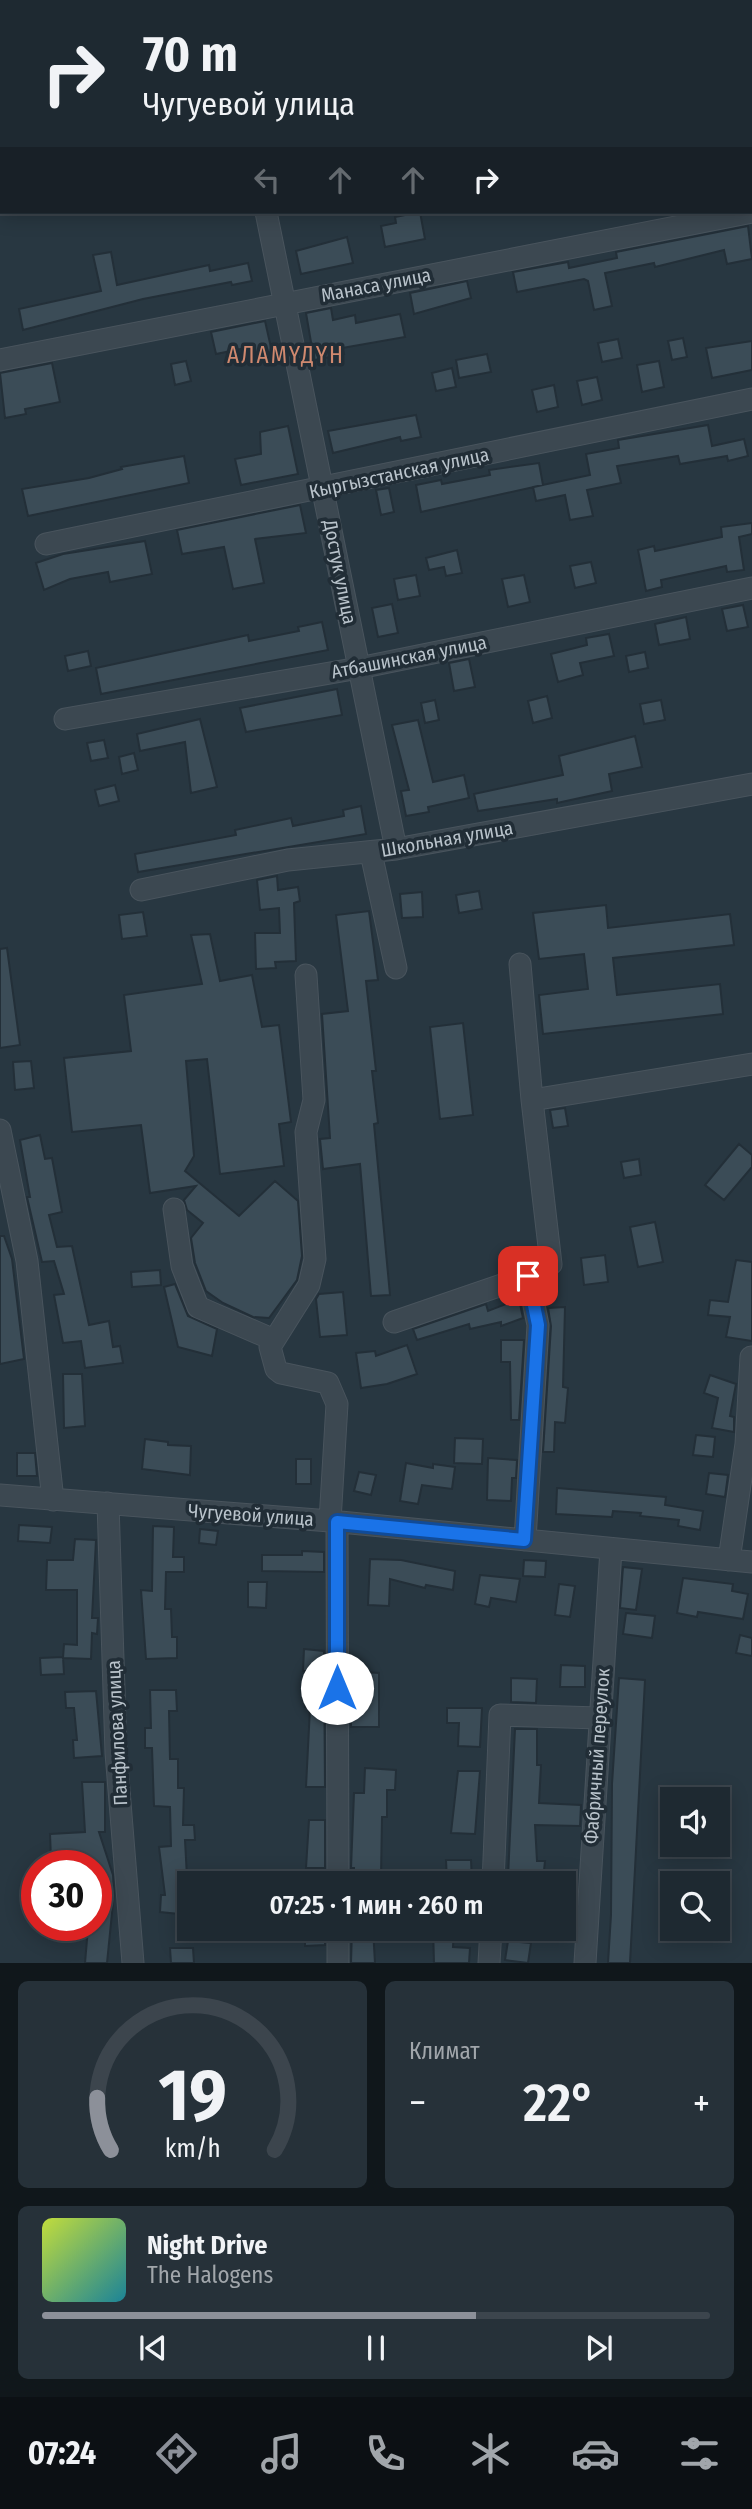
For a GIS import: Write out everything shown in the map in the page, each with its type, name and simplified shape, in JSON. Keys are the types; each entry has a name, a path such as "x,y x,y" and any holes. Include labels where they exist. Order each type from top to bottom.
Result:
{"street":[{"name":"Достук улица","path":"266,214 396,849"},
{"name":"Манаса улица","path":"0,360 742,214"},
{"name":"Кыргызстанская улица","path":"46,544 752,399"},
{"name":"Атбашинская улица","path":"65,719 359,668 752,587"},
{"name":"Школьная улица","path":"141,890 288,860 396,849 752,784"},
{"path":"371,853 396,968"},
{"path":"394,1322 528,1276 551,1264 520,964"},
{"path":"306,975 314,1100 306,1132 315,1259 309,1285 270,1347 276,1369 281,1373 328,1383 337,1404 333,1521 338,1871"},
{"path":"532,1100 752,1065"},
{"path":"0,1130 4,1161 27,1261 53,1500"},
{"path":"174,1209 181,1266 198,1307 206,1313 274,1340"},
{"path":"524,1540 538,1325 528,1276"},
{"path":"729,1560 746,1444 751,1357"},
{"name":"Чугуевой улица","path":"0,1495 333,1521 752,1562"},
{"name":"Панфилова улица","path":"108,1503 116,1753 133,1963"},
{"name":"Фабричный переулок","path":"585,1963 598,1717 611,1549"},
{"path":"494,1871 500,1715 598,1717"},
{"path":"338,1941 338,1963"},
{"path":"489,1963 490,1941"}],"building":[{"path":"420,214 425,239 385,247 381,226 396,223 395,217"},
{"path":"748,226 752,259 727,264 724,250 655,267 654,263 605,273 612,306 594,310 588,281 584,279 517,292 513,272 568,262 569,268 617,258 616,252"},
{"path":"347,237 353,263 301,274 296,251"},
{"path":"111,252 117,285 209,265 210,271 248,263 252,281 232,285 231,282 143,299 23,330 19,309 101,291 93,255"},
{"path":"467,281 471,298 414,314 410,293"},
{"path":"331,308 333,320 355,315 356,323 400,314 405,337 342,348 344,354 310,361 307,349 312,348 306,313"},
{"path":"265,321 272,352 248,357 246,348 216,354 211,332"},
{"path":"683,338 687,357 672,360 668,341"},
{"path":"618,339 622,358 602,362 598,343"},
{"path":"752,341 752,370 712,378 706,348"},
{"path":"487,354 491,372 459,378 456,360"},
{"path":"186,361 191,381 175,385 171,364"},
{"path":"659,361 664,387 642,392 637,365"},
{"path":"52,363 60,402 25,409 26,414 5,418 0,373"},
{"path":"452,368 456,387 436,391 432,373"},
{"path":"597,377 602,400 582,405 577,381"},
{"path":"554,385 558,407 537,412 532,390"},
{"path":"416,415 421,437 401,441 400,437 333,453 328,431"},
{"path":"708,425 712,446 744,439 748,456 728,461 727,456 680,464 678,456 617,466 621,483 587,490 593,516 570,520 565,495 536,501 533,487 590,475 586,454 619,448 618,440"},
{"path":"288,426 298,474 241,485 235,459 261,454 260,432"},
{"path":"184,456 189,483 28,516 22,489 89,478 122,469 121,467"},
{"path":"539,463 543,485 421,512 416,485 441,480 442,484 490,475 489,470"},
{"path":"389,488 394,512 381,515 376,490"},
{"path":"300,505 306,533 255,539 264,583 233,589 224,547 182,554 177,530"},
{"path":"752,523 752,534 739,537 744,570 727,572 726,566 661,580 662,587 646,591 638,550 654,546 655,551 722,537 721,527"},
{"path":"145,541 152,574 110,582 108,572 70,579 44,590 36,563 63,554"},
{"path":"457,550 462,573 446,576 444,567 429,570 426,558"},
{"path":"591,562 596,583 575,588 570,566"},
{"path":"416,575 420,596 398,600 394,579"},
{"path":"524,575 530,602 508,607 502,579"},
{"path":"392,604 398,633 378,637 372,608"},
{"path":"743,605 748,627 727,631 722,609"},
{"path":"686,617 690,639 659,645 655,624"},
{"path":"322,622 328,650 101,694 96,668 248,635 249,641 299,631 298,627"},
{"path":"609,634 614,656 580,663 583,675 558,682 551,654 587,645 586,638"},
{"path":"88,651 91,666 68,671 65,656"},
{"path":"645,652 648,668 629,672 626,656"},
{"path":"469,659 475,687 454,691 449,663"},
{"path":"337,689 342,715 246,732 240,708"},
{"path":"547,696 552,718 533,723 528,701"},
{"path":"435,700 439,720 425,723 421,703"},
{"path":"661,700 665,720 644,724 640,704"},
{"path":"200,719 217,787 191,793 185,742 140,751 137,734"},
{"path":"418,720 433,782 464,775 469,798 428,807 429,812 406,816 401,791 409,790 392,725"},
{"path":"635,736 642,767 609,774 612,791 557,803 557,799 478,811 474,794 563,775 559,756"},
{"path":"104,740 108,758 91,761 87,743"},
{"path":"134,753 138,770 122,774 119,757"},
{"path":"115,785 119,801 99,806 95,790"},
{"path":"361,806 366,834 138,872 135,854 236,835 235,830 291,818 293,826 344,816 343,810"},
{"path":"277,876 278,890 298,887 300,901 294,903 296,961 275,962 276,968 256,969 255,933 280,933 279,908 260,910 257,880"},
{"path":"479,891 482,909 459,913 456,895"},
{"path":"422,892 423,917 402,918 400,894"},
{"path":"606,905 608,928 730,914 734,945 613,958 617,995 720,984 723,1014 543,1034 539,995 588,989 584,954 539,959 533,913"},
{"path":"369,911 378,980 366,981 376,1071 372,1071 378,1123 374,1124 390,1295 371,1296 360,1164 323,1169 320,1139 330,1138 322,1014 348,1011 336,915"},
{"path":"143,912 147,936 122,939 119,915"},
{"path":"210,934 220,981 252,975 262,1027 279,1025 291,1122 279,1124 284,1166 220,1174 207,1059 186,1061 194,1156 185,1171 239,1216 275,1181 298,1201 302,1256 297,1280 269,1318 253,1317 223,1303 206,1291 195,1263 191,1238 203,1223 187,1210 184,1200 196,1186 150,1193 141,1125 72,1132 64,1058 131,1051 124,995 202,984 191,935"},
{"path":"7,948 20,1045 0,1048 0,949"},
{"path":"463,1023 473,1115 440,1119 430,1027"},
{"path":"31,1061 34,1088 15,1090 13,1062"},
{"path":"565,1108 568,1126 553,1128 550,1110"},
{"path":"40,1135 45,1159 52,1158 62,1212 49,1215 57,1247 72,1246 89,1325 109,1321 113,1347 120,1346 123,1363 85,1368 81,1341 63,1343 54,1295 64,1294 54,1261 42,1262 27,1197 30,1197 20,1140"},
{"path":"739,1144 752,1155 752,1167 724,1200 705,1185"},
{"path":"639,1159 641,1175 624,1178 621,1162"},
{"path":"655,1222 663,1262 638,1267 630,1227"},
{"path":"0,1236 4,1236 12,1259 24,1359 0,1364"},
{"path":"605,1255 608,1282 584,1285 581,1258"},
{"path":"736,1260 752,1262 752,1341 726,1337 730,1317 708,1315 710,1300 728,1302"},
{"path":"160,1270 161,1285 132,1287 131,1272"},
{"path":"175,1284 188,1316 217,1329 212,1356 178,1347 164,1287"},
{"path":"343,1292 347,1335 320,1337 316,1299 319,1294"},
{"path":"519,1299 523,1318 501,1326 501,1322 470,1329 469,1324 417,1340 413,1329 486,1304 488,1311"},
{"path":"565,1307 563,1387 568,1388 565,1423 555,1422 554,1452 543,1452 551,1326 548,1308"},
{"path":"501,1340 524,1340 519,1420 511,1420 510,1362 501,1362"},
{"path":"407,1345 417,1374 387,1384 361,1388 356,1353 375,1351 376,1356"},
{"path":"63,1374 82,1374 85,1426 64,1428"},
{"path":"710,1375 736,1384 730,1416 734,1417 734,1432 712,1428 718,1398 704,1393"},
{"path":"696,1435 715,1437 713,1457 693,1455"},
{"path":"455,1438 483,1439 482,1464 454,1463"},
{"path":"145,1439 168,1442 168,1445 191,1446 190,1475 142,1469"},
{"path":"17,1453 35,1453 37,1476 17,1476"},
{"path":"488,1458 517,1460 516,1478 512,1478 511,1501 487,1500"},
{"path":"296,1459 311,1459 311,1484 296,1484"},
{"path":"406,1463 433,1468 433,1464 455,1467 452,1489 422,1485 418,1504 400,1501"},
{"path":"359,1472 376,1475 371,1495 354,1491"},
{"path":"709,1473 728,1475 725,1497 706,1494"},
{"path":"557,1488 666,1497 665,1505 703,1511 700,1530 678,1526 679,1520 640,1516 641,1513 613,1511 612,1517 556,1514"},
{"path":"19,1525 52,1527 50,1543 18,1541"},
{"path":"153,1526 174,1527 173,1557 184,1557 184,1572 166,1572 165,1609 171,1609 172,1637 177,1637 177,1658 146,1659 141,1590 152,1591"},
{"path":"200,1529 218,1531 216,1545 199,1543"},
{"path":"75,1539 96,1540 92,1618 98,1618 97,1634 92,1633 91,1659 63,1658 64,1644 77,1645 77,1590 46,1590 47,1560 73,1560"},
{"path":"302,1551 324,1552 324,1572 262,1571 262,1555 302,1555"},
{"path":"370,1559 401,1560 455,1571 453,1590 426,1585 425,1588 390,1579 389,1606 368,1605"},
{"path":"524,1560 546,1561 545,1577 523,1576"},
{"path":"623,1567 642,1569 636,1610 620,1608"},
{"path":"480,1575 520,1579 516,1602 491,1598 489,1607 475,1604"},
{"path":"683,1578 733,1584 732,1591 748,1594 743,1619 698,1612 697,1617 677,1613"},
{"path":"248,1582 267,1582 266,1608 248,1607"},
{"path":"559,1584 575,1586 570,1617 555,1615"},
{"path":"626,1613 655,1616 652,1638 623,1634"},
{"path":"740,1635 752,1638 752,1656 736,1653"},
{"path":"304,1649 324,1651 325,1787 306,1787 310,1708 305,1707 309,1671 303,1671"},
{"path":"63,1657 64,1674 41,1675 40,1658"},
{"path":"561,1665 585,1666 585,1687 560,1687"},
{"path":"351,1671 379,1673 379,1727 351,1727"},
{"path":"511,1678 537,1679 536,1703 511,1702"},
{"path":"619,1678 645,1680 630,1963 608,1963 612,1784"},
{"path":"150,1690 176,1690 177,1711 169,1711 170,1759 178,1759 178,1788 184,1788 183,1825 194,1825 195,1840 185,1840 187,1871 177,1871 177,1914 160,1912 161,1895 165,1895 159,1847 171,1846 170,1807 154,1806 152,1748 145,1748 145,1728 151,1728"},
{"path":"96,1691 102,1756 74,1758 73,1740 77,1740 74,1708 66,1708 65,1692"},
{"path":"447,1708 482,1708 480,1747 458,1746 459,1723 447,1723"},
{"path":"515,1729 537,1729 537,1765 541,1765 539,1803 581,1805 580,1826 535,1825 537,1861 545,1861 544,1871 508,1871"},
{"path":"365,1768 396,1770 395,1790 387,1790 387,1817 382,1817 381,1871 354,1871 354,1868 351,1868 354,1793 364,1793"},
{"path":"458,1771 480,1771 475,1834 451,1833"},
{"path":"82,1782 105,1782 105,1832 99,1832 105,1850 51,1850 50,1834 85,1832"},
{"path":"309,1820 325,1820 325,1868 306,1868"},
{"path":"446,1860 471,1860 472,1871 446,1871"},
{"path":"112,1872 113,1875 112,1913"},
{"path":"87,1941 109,1941 107,1963 85,1963"},
{"path":"305,1941 325,1941 325,1945 305,1946"},
{"path":"352,1941 374,1941 375,1963 351,1963"},
{"path":"433,1941 453,1941 453,1947 470,1948 469,1963 434,1963"},
{"path":"508,1941 531,1943 528,1963 505,1960"},
{"path":"170,1948 193,1948 194,1963 171,1963"}],"district":[{"name":"АЛАМҮДҮН","path":"286,355"}],"route":[{"path":"337,1688 337,1522 524,1540 538,1325 528,1276"}]}
